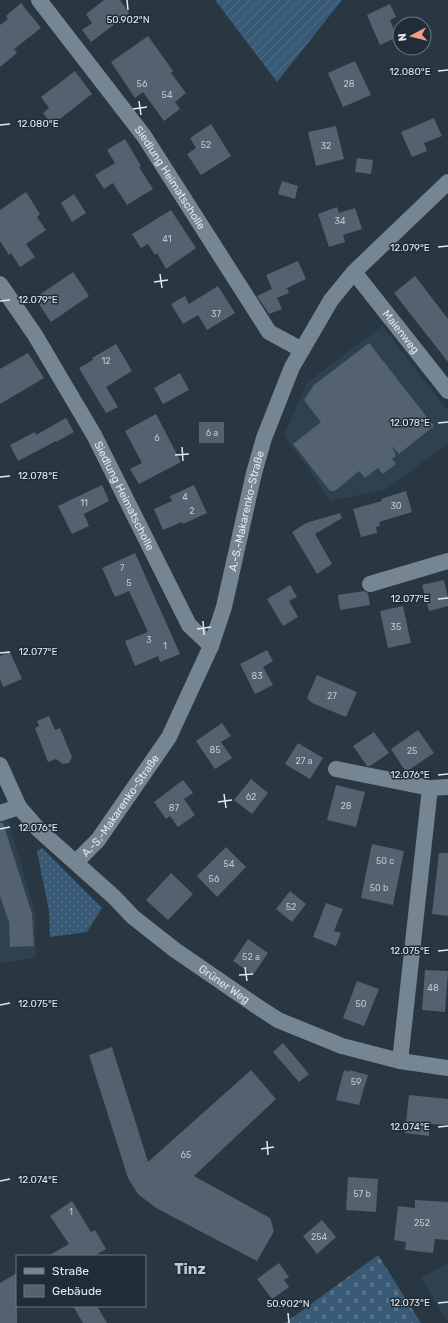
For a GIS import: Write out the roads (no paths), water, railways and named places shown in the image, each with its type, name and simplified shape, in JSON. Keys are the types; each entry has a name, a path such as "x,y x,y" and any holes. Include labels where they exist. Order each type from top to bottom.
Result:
{"street":[{"name":"Siedlung Heimatscholle","path":"38,0 144,136 270,332 302,350"},
{"name":"A.-S.-Makarenko-Straße","path":"76,862 98,840 169,737 211,646 224,607 254,473 264,438 292,367 332,300 354,272 448,182"},
{"name":"Maienweg","path":"354,272 448,391"},
{"name":"Siedlung Heimatscholle","path":"0,284 35,335 94,435 189,625 211,646"},
{"path":"370,584 448,561"},
{"name":"Grüner Weg","path":"0,765 19,807 40,830 114,897 133,917 175,950 278,1020 342,1046 400,1060 448,1068"},
{"path":"336,769 430,788 448,787"},
{"path":"400,1060 430,788"},
{"path":"0,813 19,807"}],"district":[{"name":"Tinz","path":"190,1269"}]}
